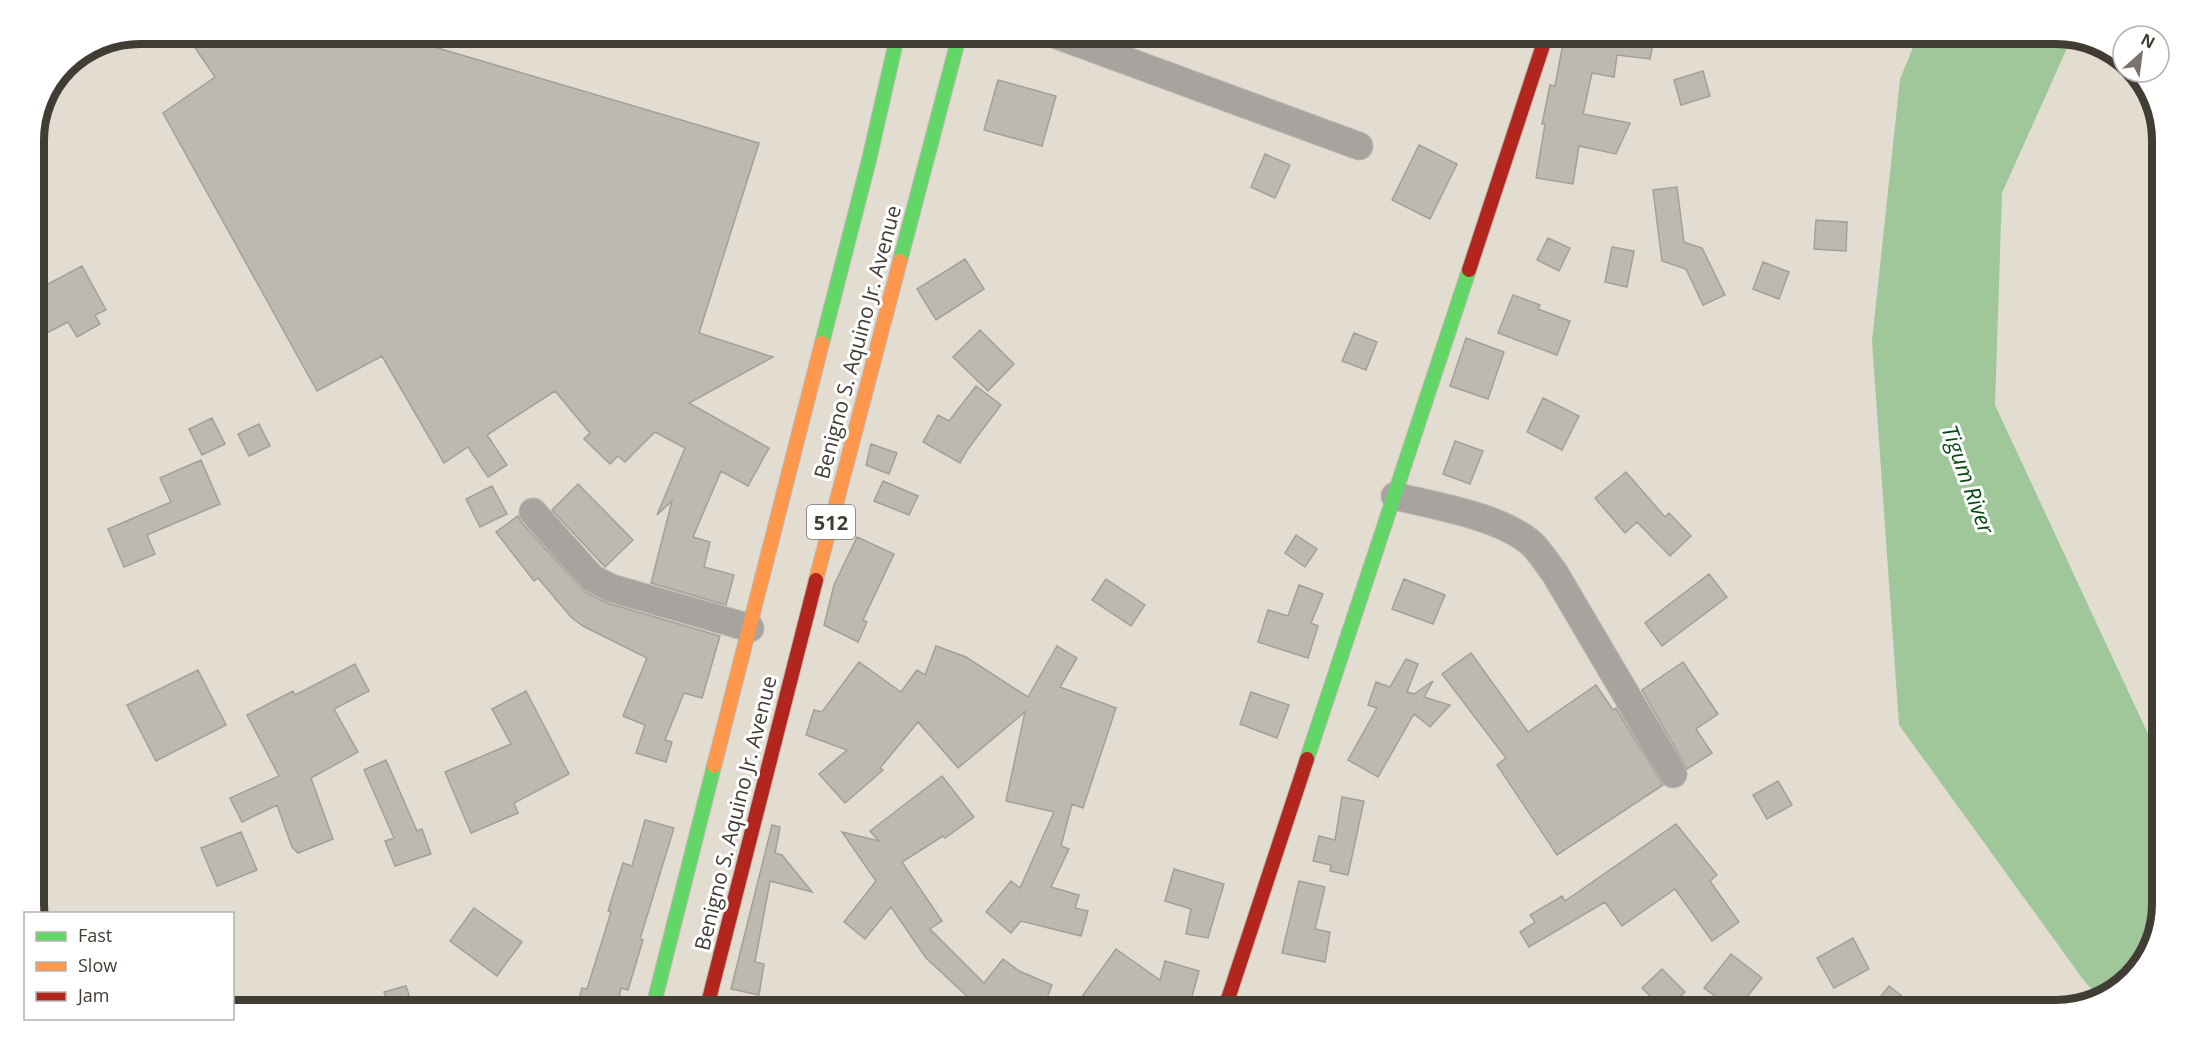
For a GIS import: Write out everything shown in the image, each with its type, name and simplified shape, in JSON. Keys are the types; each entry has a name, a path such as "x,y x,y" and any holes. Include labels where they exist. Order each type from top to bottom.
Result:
{"main road":[{"name":"Benigno S. Aquino Jr. Avenue","path":"655,1000 869,160 895,44"},
{"name":"Benigno S. Aquino Jr. Avenue","path":"709,1000 772,748 957,44"},
{"path":"1228,1000 1543,44"}],"street":[{"path":"1081,44 1359,146"},
{"path":"1395,496 1509,528 1533,545 1554,572 1673,774"},
{"path":"533,512 592,578 611,588 750,628"}],"water":[{"name":"Tigum River","path":"1914,44 2069,45 2002,193 1995,405 2152,742 2152,905 2150,923 2144,941 2128,968 2119,977 2094,992 1899,725 1872,341 1900,79"}],"building":[{"path":"192,44 424,44 759,143 699,333 773,357 689,403 769,448 748,486 721,471 693,537 710,542 704,567 734,575 726,605 651,583 672,501 657,515 685,448 655,432 625,462 618,456 610,464 584,439 590,433 555,391 487,435 507,465 488,477 468,447 444,463 382,356 317,391 163,113 215,77"},
{"path":"1563,44 1653,44 1650,59 1617,55 1614,77 1592,73 1583,114 1630,123 1616,154 1579,146 1573,184 1536,178 1545,124 1542,124 1550,85 1555,86"},
{"path":"1703,71 1710,96 1681,105 1674,80"},
{"path":"998,80 1056,96 1042,146 984,130"},
{"path":"1419,145 1457,164 1430,219 1392,200"},
{"path":"1265,154 1290,165 1275,198 1251,187"},
{"path":"1677,187 1684,242 1702,248 1725,295 1703,305 1686,269 1662,261 1653,190"},
{"path":"1816,220 1847,222 1846,251 1814,249"},
{"path":"1548,238 1570,248 1559,271 1537,260"},
{"path":"1612,247 1634,251 1627,287 1605,282"},
{"path":"965,259 984,289 936,320 917,289"},
{"path":"1763,262 1789,272 1779,299 1753,289"},
{"path":"82,266 106,310 95,315 100,324 77,337 68,322 44,334 44,286"},
{"path":"1513,295 1540,305 1538,309 1570,321 1557,355 1498,333"},
{"path":"980,330 1014,364 988,391 953,357"},
{"path":"1354,333 1377,342 1366,370 1342,361"},
{"path":"1466,338 1504,352 1488,399 1450,386"},
{"path":"976,386 1001,405 960,463 923,442 938,415 949,421"},
{"path":"1543,398 1579,416 1562,450 1527,432"},
{"path":"212,418 225,444 202,455 189,429"},
{"path":"259,424 270,446 249,456 238,434"},
{"path":"1455,441 1483,451 1470,484 1443,474"},
{"path":"871,444 897,453 889,474 866,465"},
{"path":"201,460 220,504 147,535 155,554 124,567 108,529 171,502 160,478"},
{"path":"1626,472 1665,517 1669,513 1691,536 1670,556 1637,522 1625,533 1595,498"},
{"path":"883,481 918,496 909,515 874,501"},
{"path":"578,484 633,540 605,567 552,510"},
{"path":"492,486 507,514 480,527 466,499"},
{"path":"518,516 585,592 607,603 720,636 702,698 684,693 665,740 672,742 666,762 636,753 645,725 623,716 647,658 583,626 571,617 538,578 534,581 496,532"},
{"path":"1296,535 1317,549 1305,567 1285,553"},
{"path":"857,537 894,554 863,620 867,622 858,642 824,625 834,585"},
{"path":"1709,574 1727,597 1662,646 1645,623"},
{"path":"1106,579 1145,605 1131,626 1092,600"},
{"path":"1404,579 1445,595 1433,624 1392,609"},
{"path":"1299,585 1323,594 1311,623 1318,626 1308,658 1258,642 1268,610 1288,616"},
{"path":"936,646 966,657 1028,697 1057,646 1077,658 1060,687 1116,708 1083,808 1072,804 1061,846 1069,849 1051,887 1079,895 1075,908 1088,911 1081,936 1021,921 1011,933 986,912 1011,881 1020,888 1054,812 1006,801 1025,712 958,768 918,722 880,768 883,770 845,803 819,774 847,750 806,735 814,710 822,712 859,662 901,692 917,670 925,675"},
{"path":"1471,653 1528,732 1596,685 1613,710 1616,708 1663,785 1557,855 1497,765 1506,758 1442,674"},
{"path":"1406,659 1418,664 1407,692 1414,694 1433,681 1424,697 1450,705 1430,727 1414,714 1378,777 1348,760 1377,708 1368,705 1376,682 1390,687"},
{"path":"1683,662 1718,714 1696,729 1712,753 1687,769 1642,690"},
{"path":"355,664 369,691 334,709 358,752 311,778 333,839 298,853 292,847 277,805 242,822 230,798 279,776 247,715 293,691 295,695"},
{"path":"198,670 226,725 156,761 127,705"},
{"path":"526,691 569,774 514,803 518,813 471,833 445,772 511,744 492,709"},
{"path":"1251,692 1289,705 1277,738 1240,724"},
{"path":"386,760 417,831 422,829 431,854 395,866 385,841 394,838 364,770"},
{"path":"942,776 974,817 945,838 943,836 902,862 942,921 930,929 984,983 1003,959 1019,971 1052,985 1046,1000 971,1000 926,958 891,907 865,939 844,922 876,881 842,832 879,841 870,831"},
{"path":"1778,781 1792,805 1767,819 1753,795"},
{"path":"1342,797 1364,801 1348,875 1330,871 1331,865 1313,861 1319,836 1335,840"},
{"path":"645,820 674,828 640,939 643,940 628,990 621,988 619,998 627,1000 579,1000 582,988 587,989 611,912 608,911 623,863 632,866"},
{"path":"1676,824 1717,875 1710,881 1739,922 1712,941 1675,889 1622,926 1605,902 1529,947 1520,932 1535,922 1530,915 1562,896 1565,901"},
{"path":"772,825 780,827 775,853 782,855 812,892 770,881 755,962 764,964 759,995 731,989"},
{"path":"241,832 257,870 217,886 201,848"},
{"path":"1174,869 1224,884 1208,938 1186,934 1191,909 1165,901"},
{"path":"1299,881 1325,887 1315,929 1330,932 1325,962 1282,953"},
{"path":"474,908 522,942 497,976 450,941"},
{"path":"1853,938 1869,969 1834,988 1817,958"},
{"path":"1116,949 1160,980 1165,961 1199,971 1191,1000 1090,1000 1083,995"},
{"path":"1731,954 1762,978 1745,1000 1721,1000 1704,988"},
{"path":"1662,969 1685,992 1677,1000 1654,1000 1642,988"},
{"path":"406,986 410,1000 387,1000 384,992"},
{"path":"1889,986 1907,1000 1878,1000"}],"traffic: fast":[{"path":"822,343 869,160 895,44"},
{"path":"900,261 957,44"},
{"path":"1307,759 1469,270"},
{"path":"655,1000 714,766"}],"traffic: slow":[{"path":"816,580 900,261"},
{"path":"714,766 822,343"}],"traffic: jam":[{"path":"1469,270 1543,44"},
{"path":"709,1000 816,580"},
{"path":"1228,1000 1307,759"}]}
